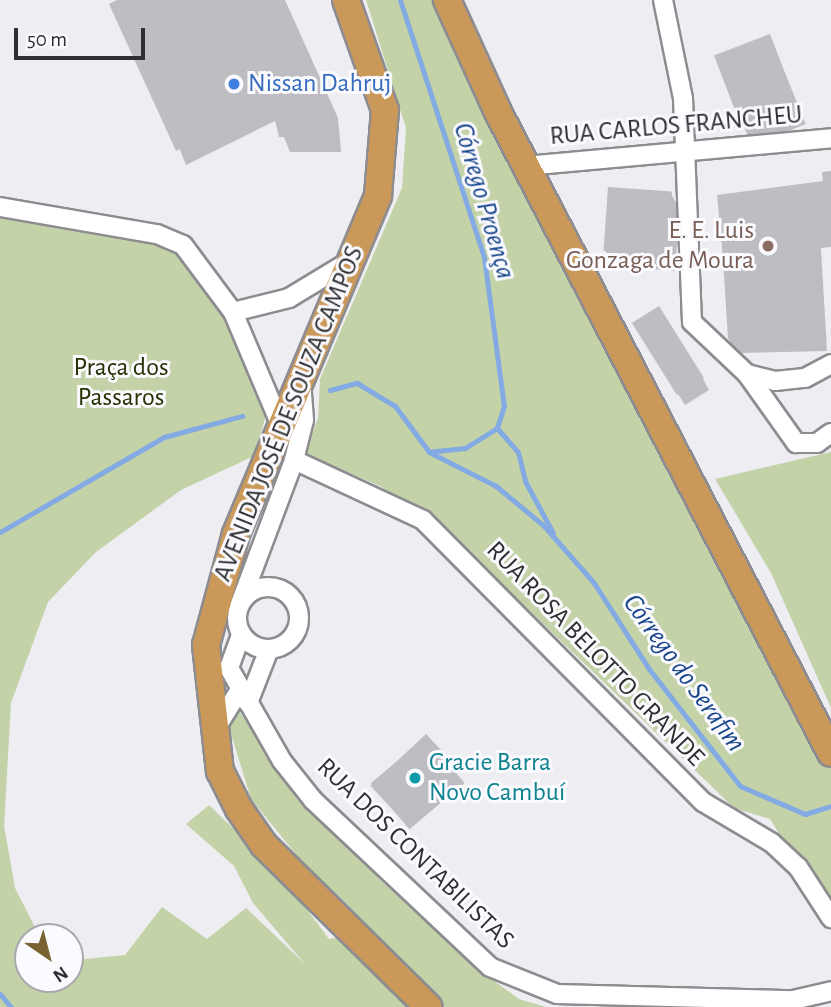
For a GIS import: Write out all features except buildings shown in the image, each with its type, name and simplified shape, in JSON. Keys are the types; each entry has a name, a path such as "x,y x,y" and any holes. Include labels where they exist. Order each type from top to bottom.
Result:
{"highway":[{"name":"AVENIDA JOSÉ DE SOUZA CAMPOS","path":"346,0 385,110 378,196 354,258 280,423 217,586 205,645 220,771 264,845 428,1007"},
{"path":"450,4 526,166 829,748"}],"street":[{"path":"663,0 679,63 688,153 692,322 747,374 796,443 817,443 831,433"},
{"name":"RUA CARLOS FRANCHEU","path":"526,166 831,138"},
{"path":"0,207 170,237 201,265 233,312 280,423"},
{"path":"233,312 289,298 354,258"},
{"path":"747,374 775,381 804,378 831,364"},
{"path":"240,604 259,545 295,460 305,412 301,376"},
{"name":"RUA ROSA BELOTTO GRANDE","path":"295,460 423,520 704,802 772,843 798,867 831,918"},
{"path":"259,545 260,588"},
{"path":"216,728 243,697 269,649 291,639 297,609 287,594 260,588"},
{"path":"240,604 260,588"},
{"name":"RUA DOS CONTABILISTAS","path":"240,604 241,635 229,668 243,697 313,800 490,967 519,984 557,994 793,1000 831,991"},
{"path":"241,635 269,649"}],"green space":[{"path":"366,0 436,0 831,753 831,918 770,819 734,808 447,531 380,486 305,454 318,418 320,379 402,188 406,128"},
{"name":"Praça dos Passaros","path":"0,217 167,243 226,319 268,409 254,456 181,490 96,552 48,602 11,703 4,826 15,888 33,923 14,923 14,993 84,993 84,960 125,955 162,907 207,939 246,908 305,964 253,903 234,866 186,824 209,805 282,876 329,939 342,937 414,1007 0,1007"},
{"path":"831,452 831,708 771,573 715,479"},
{"path":"234,704 287,780 380,880 476,968 519,999 546,1007 445,1007 308,869 251,799 228,724"}],"waterway":[{"name":"Córrego Proença","path":"400,0 484,257 504,406 497,428 465,448 429,452"},
{"name":"Córrego do Serafim","path":"330,390 357,383 395,406 429,452 496,486 544,526 594,583 649,669 740,786 805,814 831,806"},
{"path":"0,532 164,437 242,416"},
{"name":"Córrego do Serafim","path":"497,428 518,452 526,483 553,533"},
{"path":"0,994 11,1007"}],"place":[{"name":"Nissan Dahruj","path":"234,84"},
{"name":"E. E. Luis Gonzaga de Moura","path":"768,246"},
{"name":"Gracie Barra Novo Cambuí","path":"415,778"}]}
